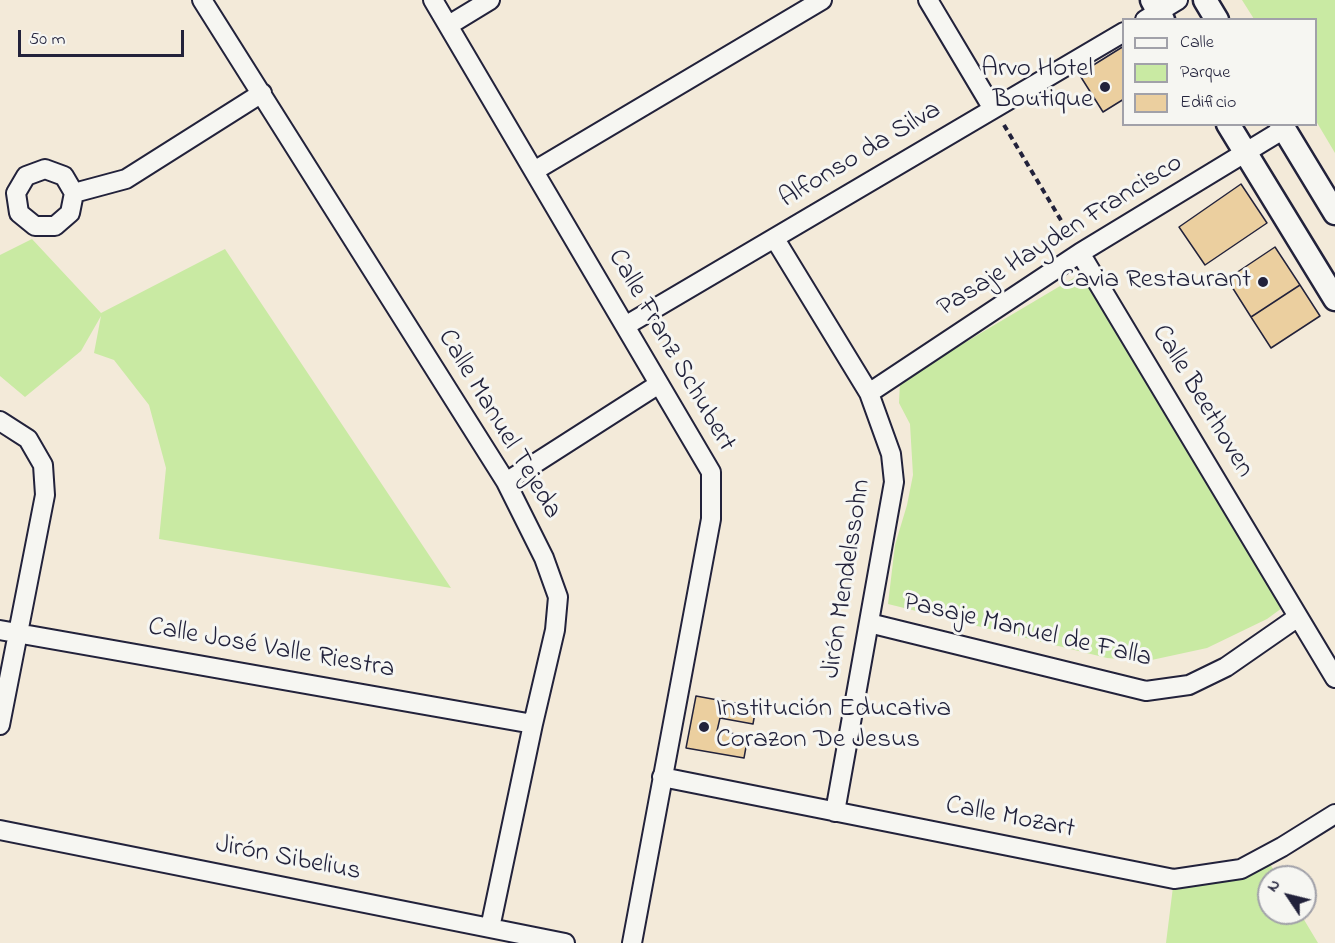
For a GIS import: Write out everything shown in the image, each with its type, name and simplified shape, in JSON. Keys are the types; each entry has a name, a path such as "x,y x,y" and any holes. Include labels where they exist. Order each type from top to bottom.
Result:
{"street":[{"name":"Calle Manuel Tejeda","path":"202,0 506,482 544,558 558,597 555,630 489,928"},
{"name":"Calle Franz Schubert","path":"433,0 711,472 711,519 632,943"},
{"path":"449,25 490,0"},
{"path":"534,171 822,0"},
{"path":"927,0 993,109"},
{"path":"1205,0 1216,18"},
{"name":"Alfonso da Silva","path":"625,326 1122,33"},
{"path":"74,193 126,178 262,93"},
{"path":"1229,126 1335,299"},
{"path":"1282,127 1335,213"},
{"name":"Pasaje Hayden Francisco","path":"869,393 1080,253 1246,153 1282,127"},
{"name":"Jirón Mendelssohn","path":"775,239 869,393 891,454 894,482 835,812"},
{"name":"Calle Beethoven","path":"1080,253 1335,678"},
{"path":"506,482 659,384"},
{"path":"0,421 28,439 43,465 45,495 9,631 0,725"},
{"name":"Pasaje Manuel de Falla","path":"868,623 1146,692 1189,685 1226,667 1298,616"},
{"name":"Calle José Valle Riestra","path":"9,631 533,724"},
{"name":"Calle Mozart","path":"662,777 1174,879 1241,869 1335,814"},
{"name":"Jirón Sibelius","path":"0,830 565,943"}],"path":[{"path":"993,109 1080,253"}],"green space":[{"path":"1242,0 1335,0 1335,153 1317,123 1317,18 1253,18"},
{"path":"32,239 101,313 225,249 451,588 159,539 166,468 149,405 114,360 94,353 101,316 81,351 25,397 0,376 0,255"},
{"path":"1082,273 1282,608 1267,619 1207,648 1147,661 1107,658 888,604 895,545 913,475 910,424 899,403 900,381"},
{"path":"1267,859 1271,865 1257,865 1257,925 1307,925 1318,943 1166,943 1174,879"}],"building":[{"name":"Arvo Hotel Boutique","path":"1122,47 1122,100 1103,112 1079,74"},
{"path":"1241,184 1267,223 1205,265 1179,227"},
{"name":"Cavia Restaurant","path":"1275,247 1300,285 1251,317 1227,279"},
{"path":"1300,285 1320,316 1271,348 1251,317"},
{"name":"Institución Educativa Corazon De Jesus","path":"696,696 756,707 753,724 720,718 717,731 748,736 744,758 686,748"}],"place":[{"name":"Arvo Hotel Boutique","path":"1105,87"},
{"name":"Cavia Restaurant","path":"1263,282"},
{"name":"Institución Educativa Corazon De Jesus","path":"704,727"}]}
